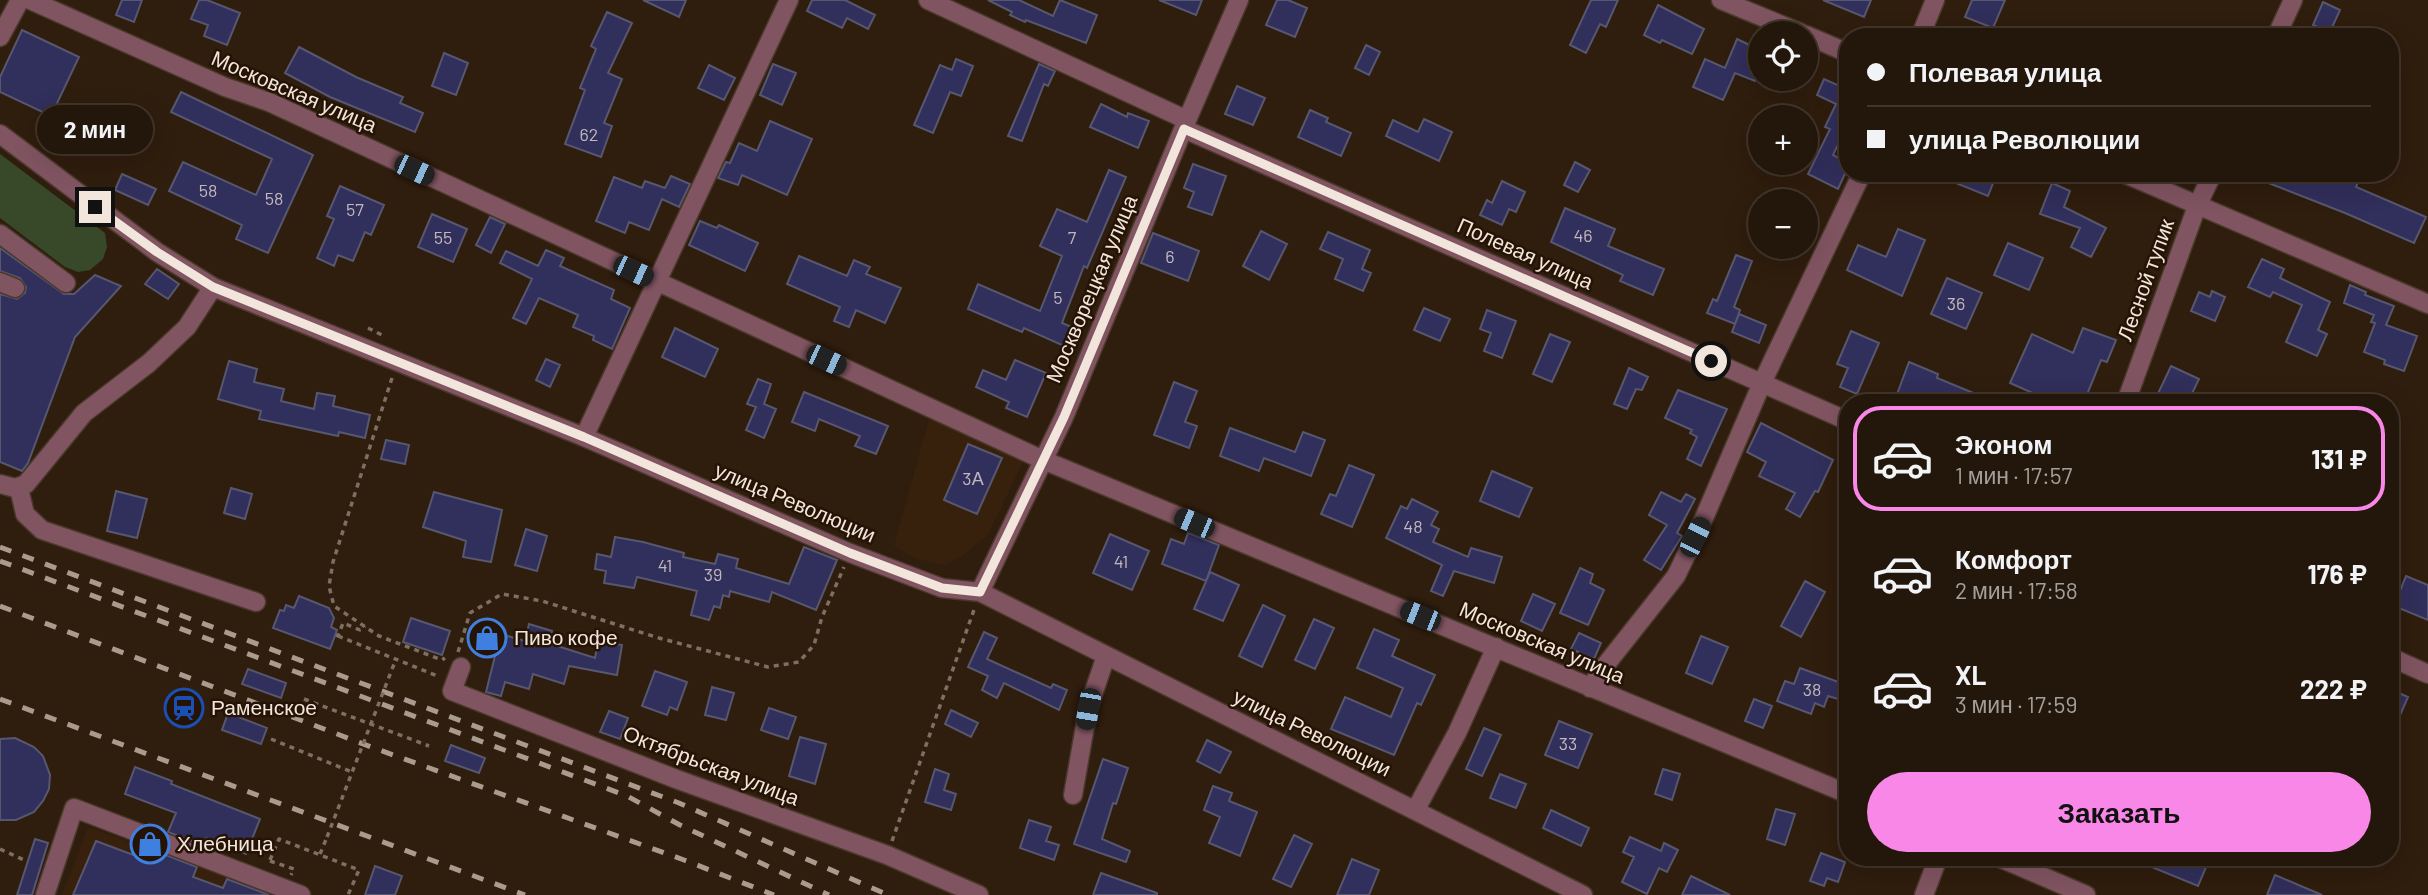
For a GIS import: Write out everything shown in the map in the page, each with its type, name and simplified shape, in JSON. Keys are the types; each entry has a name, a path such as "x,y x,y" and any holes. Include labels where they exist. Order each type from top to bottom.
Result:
{"street":[{"path":"0,37 20,0"},
{"name":"Московская улица","path":"30,0 225,87 269,102 1043,460 1839,790"},
{"path":"584,437 789,0"},
{"name":"Полевая улица","path":"928,0 1185,125 1839,417"},
{"name":"Москворецкая улица","path":"980,592 1064,417 1239,0"},
{"path":"1721,0 1772,21"},
{"path":"1924,28 1935,0"},
{"path":"2280,28 2293,0"},
{"path":"1818,41 1839,49"},
{"name":"улица Революции","path":"0,134 157,252 213,287 584,437 850,553 942,588 980,592 1583,895"},
{"path":"1590,688 1676,576 1762,383 1858,182"},
{"path":"2143,182 2428,304"},
{"name":"Лесной тупик","path":"2129,394 2197,206 2209,182"},
{"path":"0,234 66,283"},
{"path":"0,484 19,488 28,482 84,413 149,363 187,327 213,287"},
{"path":"19,488 25,514 42,530 256,602"},
{"path":"1416,809 1457,733 1496,647"},
{"path":"1073,795 1088,709 1106,656"},
{"path":"2399,661 2428,674"},
{"name":"Октябрьская улица","path":"456,667 452,691 676,779 887,855 979,895"},
{"path":"45,895 74,808 301,895"},
{"path":"1924,895 1935,866"},
{"path":"2019,866 2086,895"}],"path":[{"path":"395,372 333,562 329,586 334,606 379,636 442,660 460,645"},
{"path":"456,667 470,612 502,594 542,601 659,638 768,667 799,662 814,645 822,617 850,553"},
{"path":"887,855 980,592"},
{"path":"365,626 360,630 343,622 337,635 396,659 456,667"},
{"path":"456,667 460,645"},
{"path":"320,854 396,659"},
{"path":"304,699 429,746"},
{"path":"271,739 352,772"},
{"path":"294,869 270,860 278,839 359,870 348,895"},
{"path":"0,849 24,860"}],"shaded area":[{"path":"930,415 1025,458 988,535 962,556 945,565 916,559 894,546"},
{"path":"88,827 275,895 62,895"}],"green space":[{"path":"0,154 105,233 107,247 103,259 90,270 78,272 65,267 0,218"}],"building":[{"path":"122,0 142,0 134,22 116,15"},
{"path":"199,0 207,0 240,13 227,45 204,36 208,25 191,19"},
{"path":"643,0 686,0 679,17"},
{"path":"812,0 845,0 875,15 868,29 847,18 842,28 807,11"},
{"path":"988,0 1019,0 1053,16 1060,0 1097,15 1086,43 1026,20 1025,22"},
{"path":"1159,0 1202,0 1196,15"},
{"path":"1277,0 1288,0 1307,8 1295,37 1266,25"},
{"path":"1591,0 1618,0 1606,27 1600,24 1586,53 1570,45"},
{"path":"1823,0 1871,0 1864,17"},
{"path":"1972,0 2005,0 1993,28 1965,17"},
{"path":"2323,2 2340,10 2332,28 2313,25"},
{"path":"1658,5 1704,29 1692,54 1644,35"},
{"path":"607,12 632,23 608,73 622,79 604,123 612,126 601,157 565,144 585,90 580,88 596,49 591,46"},
{"path":"22,30 79,57 51,116 0,92 0,77"},
{"path":"1737,39 1748,44 1748,78 1735,73 1723,100 1693,87 1705,59 1725,68"},
{"path":"1366,45 1380,52 1369,75 1355,68"},
{"path":"299,47 356,77 403,97 400,103 423,113 415,132 330,97 285,73"},
{"path":"444,53 468,63 456,95 432,86"},
{"path":"956,59 973,66 961,96 950,92 933,133 914,125 940,65 952,70"},
{"path":"773,64 796,73 782,105 760,95"},
{"path":"1039,64 1055,71 1048,86 1044,84 1022,141 1008,136"},
{"path":"709,65 735,78 724,100 698,88"},
{"path":"1824,79 1839,86 1839,143 1833,155 1839,158 1839,182 1841,182 1838,189 1810,175 1818,175 1818,154 1830,129 1825,127 1836,104 1817,95"},
{"path":"1237,86 1265,98 1253,125 1225,114"},
{"path":"181,92 313,155 268,253 236,239 242,225 169,191 183,162 256,195 272,159 171,112"},
{"path":"1101,104 1127,117 1128,113 1149,121 1138,148 1090,127"},
{"path":"1310,110 1328,118 1326,122 1351,133 1341,156 1298,137"},
{"path":"1424,119 1452,132 1439,161 1386,136 1393,120 1418,132"},
{"path":"770,121 812,139 787,195 742,175 738,185 718,178 726,162 730,163 739,143 757,151"},
{"path":"1575,162 1590,170 1578,192 1564,185"},
{"path":"1193,164 1226,176 1212,215 1188,207 1194,192 1184,188"},
{"path":"1109,170 1126,177 1087,268 1084,266 1062,323 1081,331 1073,350 1024,328 1022,332 968,309 978,284 1040,311 1062,256 1040,246 1057,209 1087,222"},
{"path":"122,174 156,189 148,205 115,190"},
{"path":"671,176 690,184 679,207 662,199 649,230 629,222 625,233 596,221 614,177 642,188 645,181 665,188"},
{"path":"1502,181 1525,192 1516,212 1509,209 1502,225 1480,215 1487,200 1492,203"},
{"path":"1953,182 1993,182 1988,196"},
{"path":"2266,182 2358,182 2356,187 2426,217 2414,243"},
{"path":"2052,183 2070,191 2064,207 2106,228 2091,257 2071,247 2080,228 2040,214"},
{"path":"340,186 384,205 371,235 365,232 353,261 338,255 334,266 317,258 334,219 327,216"},
{"path":"1565,208 1615,229 1608,246 1664,269 1653,295 1620,281 1623,275 1551,242"},
{"path":"432,214 467,229 453,262 418,247"},
{"path":"490,217 505,224 491,253 476,245"},
{"path":"700,221 717,228 719,225 758,243 745,271 689,245"},
{"path":"1898,229 1925,240 1902,296 1847,270 1858,245 1886,257"},
{"path":"1261,231 1287,244 1269,280 1243,266"},
{"path":"1328,232 1370,250 1362,269 1371,273 1363,291 1335,279 1343,259 1320,249"},
{"path":"1153,233 1199,251 1188,281 1141,263"},
{"path":"2008,243 2043,258 2029,290 1994,275"},
{"path":"0,248 64,294 74,294 95,275 121,286 75,337 28,463 22,471 0,462 0,294 17,299 25,293 26,287 20,278 0,271"},
{"path":"546,250 564,258 560,266 614,290 611,299 630,308 612,349 593,340 594,336 573,327 578,315 539,298 526,324 513,318 532,279 500,263 506,251 538,266"},
{"path":"1736,255 1752,261 1734,307 1740,310 1735,324 1707,313 1713,299 1717,301"},
{"path":"799,256 847,276 854,260 870,267 866,274 901,288 885,323 856,310 849,327 834,321 840,307 787,284"},
{"path":"2262,259 2284,269 2280,278 2330,302 2318,330 2327,334 2317,356 2286,342 2302,305 2273,292 2270,297 2248,287"},
{"path":"157,269 179,284 168,299 145,284"},
{"path":"1947,278 1982,293 1966,329 1931,314"},
{"path":"2350,285 2366,292 2365,295 2394,306 2386,325 2417,336 2404,371 2384,364 2385,360 2364,352 2375,323 2371,322 2374,315 2344,303"},
{"path":"2212,291 2225,297 2215,321 2191,311 2199,292 2210,297"},
{"path":"1424,308 1450,319 1440,341 1414,330"},
{"path":"1487,310 1516,321 1502,358 1484,351 1491,333 1480,329"},
{"path":"1739,314 1766,325 1759,343 1732,332"},
{"path":"675,328 718,349 705,377 662,357"},
{"path":"2083,328 2116,340 2107,362 2101,360 2087,394 2035,394 2010,383 2032,334 2073,353"},
{"path":"1851,331 1879,343 1857,394 1840,387 1848,368 1837,364"},
{"path":"1550,334 1570,342 1552,382 1533,374"},
{"path":"546,359 560,365 550,387 536,380"},
{"path":"1015,360 1046,373 1027,417 1006,408 1009,402 976,387 983,370 1006,380"},
{"path":"229,361 257,369 254,382 284,389 281,401 314,409 317,393 335,396 333,406 370,415 365,438 339,432 338,436 259,419 261,411 218,399"},
{"path":"1909,362 1938,374 1937,378 1976,394 1897,394"},
{"path":"2171,366 2199,379 2192,394 2158,394"},
{"path":"1629,368 1648,377 1642,390 1636,389 1627,409 1614,404"},
{"path":"758,379 771,384 764,404 776,409 764,438 746,430 756,407 747,404"},
{"path":"1174,382 1197,391 1185,422 1197,426 1189,448 1154,435"},
{"path":"1678,390 1727,409 1701,466 1687,459 1697,437 1690,433 1692,430 1665,418"},
{"path":"804,392 888,426 876,454 855,446 860,436 819,419 815,431 792,422"},
{"path":"1761,423 1833,460 1818,492 1815,491 1800,517 1786,509 1795,493 1759,476 1766,462 1747,452"},
{"path":"1230,428 1295,452 1303,432 1325,440 1311,476 1264,458 1259,471 1220,456"},
{"path":"386,440 409,445 405,464 381,459"},
{"path":"968,444 1002,458 977,514 944,500"},
{"path":"1349,465 1374,475 1352,527 1321,514 1330,494 1336,496"},
{"path":"1492,471 1532,488 1519,517 1480,501"},
{"path":"231,488 252,494 245,519 224,513"},
{"path":"116,491 147,499 137,538 107,531"},
{"path":"434,492 502,510 491,562 463,557 466,541 423,527"},
{"path":"1661,492 1681,502 1686,494 1695,499 1677,533 1682,536 1661,570 1644,560 1667,525 1649,515"},
{"path":"1412,499 1438,512 1431,525 1439,529 1433,542 1468,557 1471,548 1502,557 1494,583 1454,571 1443,596 1431,591 1442,565 1386,538 1401,506 1407,509"},
{"path":"526,529 547,536 537,571 515,565"},
{"path":"1188,533 1219,545 1206,581 1162,564 1171,539 1184,544"},
{"path":"1110,534 1149,551 1132,590 1093,573"},
{"path":"615,537 684,553 683,557 715,564 718,554 738,559 736,568 789,584 804,547 837,560 816,610 772,592 769,602 730,591 729,597 723,595 720,608 714,606 709,620 691,615 697,591 637,577 634,588 604,583 606,571 595,569 597,554 611,557"},
{"path":"1580,568 1593,574 1590,583 1604,590 1588,625 1560,613"},
{"path":"1210,572 1239,585 1223,621 1194,609"},
{"path":"2406,576 2428,585 2428,620 2399,608 2399,594"},
{"path":"1805,581 1825,592 1801,637 1781,626"},
{"path":"1533,594 1555,604 1542,631 1521,621"},
{"path":"299,596 329,608 334,618 331,627 337,630 330,649 273,628 280,610 284,611 286,605 294,608"},
{"path":"1263,605 1285,616 1262,667 1239,656"},
{"path":"411,618 450,631 442,655 403,642"},
{"path":"1314,619 1334,628 1315,669 1295,660"},
{"path":"529,624 552,631 548,643 595,658 598,641 622,645 617,675 569,666 564,684 533,674 529,689 505,682 501,696 486,692 497,648 479,643 483,629 525,641"},
{"path":"1374,629 1399,640 1392,656 1435,675 1421,705 1417,703 1394,755 1331,729 1345,697 1391,717 1403,688 1357,668"},
{"path":"984,632 997,638 987,659 1051,688 1053,684 1067,690 1059,710 1004,683 997,698 982,690 988,676 968,667"},
{"path":"1579,633 1601,643 1594,659 1571,649"},
{"path":"1701,636 1728,647 1712,684 1686,673"},
{"path":"1800,668 1839,682 1839,696 1838,699 1828,696 1824,707 1815,703 1811,714 1777,701 1785,681 1794,684"},
{"path":"248,669 286,683 281,698 242,684"},
{"path":"655,671 687,682 677,710 670,707 667,715 642,706"},
{"path":"712,687 734,693 726,720 705,715"},
{"path":"2399,693 2408,697 2399,718"},
{"path":"1754,699 1772,706 1763,728 1745,721"},
{"path":"769,708 796,717 788,739 761,730"},
{"path":"951,710 978,723 971,737 945,724"},
{"path":"609,711 628,718 620,739 600,732"},
{"path":"228,713 267,728 261,744 222,730"},
{"path":"1559,721 1592,734 1578,768 1545,755"},
{"path":"1484,728 1501,735 1482,776 1466,769"},
{"path":"800,737 826,744 815,784 789,776"},
{"path":"15,738 34,747 43,756 50,775 49,789 34,812 16,820 0,820 0,739"},
{"path":"1207,740 1231,752 1220,773 1197,761"},
{"path":"451,745 485,758 479,773 445,761"},
{"path":"1103,759 1128,768 1102,839 1130,851 1126,862 1074,844"},
{"path":"135,767 260,819 246,854 207,838 204,846 168,832 176,813 125,794"},
{"path":"935,769 949,774 944,790 956,794 951,810 925,802"},
{"path":"1663,769 1680,774 1672,800 1655,794"},
{"path":"1500,774 1526,784 1516,808 1490,798"},
{"path":"1213,786 1232,793 1229,801 1257,812 1240,856 1209,843 1220,817 1204,810"},
{"path":"1776,809 1795,814 1785,845 1767,839"},
{"path":"1551,810 1589,828 1581,846 1543,828"},
{"path":"1029,820 1051,827 1046,841 1059,845 1054,860 1020,848"},
{"path":"1294,835 1312,844 1291,887 1273,879"},
{"path":"1630,837 1661,851 1664,843 1678,850 1667,872 1659,868 1647,894 1622,882 1634,857 1623,852"},
{"path":"35,839 48,843 32,895 17,895"},
{"path":"96,841 136,856 140,845 197,867 193,877 223,888 227,879 269,895 73,895"},
{"path":"1821,853 1839,860 1839,866 1844,866 1838,882 1827,878 1824,886 1810,881"},
{"path":"1352,859 1379,870 1369,895 1337,895"},
{"path":"375,866 402,876 395,895 365,895"},
{"path":"2155,866 2207,866 2198,886 2154,868"},
{"path":"1101,873 1157,893 1157,895 1093,895"},
{"path":"2275,875 2322,895 2267,895"},
{"path":"1691,876 1730,895 1682,895"}],"railway":[{"path":"0,547 679,803 888,895"},
{"path":"0,561 627,796 680,825 829,895"},
{"path":"0,606 374,748 774,895"},
{"path":"0,699 525,895"}],"place":[{"name":"Пиво кофе","path":"487,638"},
{"name":"Раменское","path":"184,708"},
{"name":"Хлебница","path":"150,844"}],"route":[{"path":"95,207 157,252 213,287 584,437 850,553 942,588 980,592 1064,417 1184,129 1711,361"}]}
